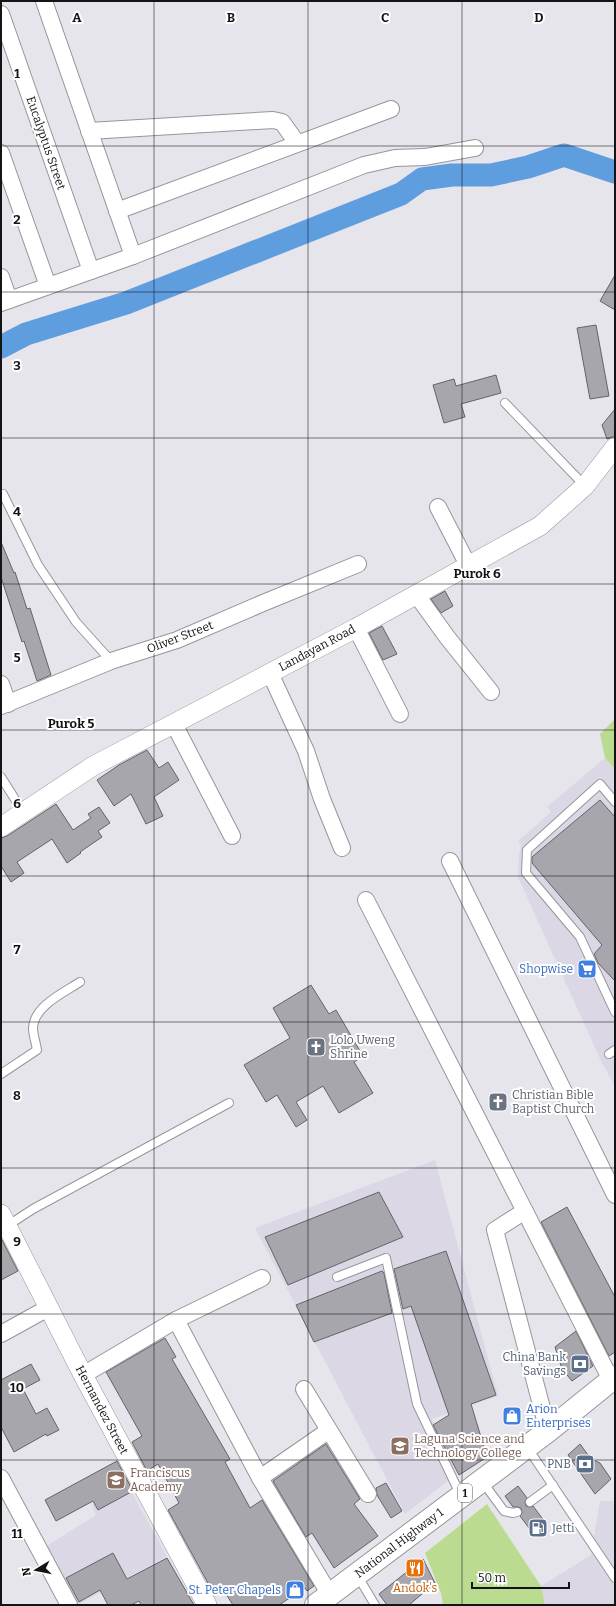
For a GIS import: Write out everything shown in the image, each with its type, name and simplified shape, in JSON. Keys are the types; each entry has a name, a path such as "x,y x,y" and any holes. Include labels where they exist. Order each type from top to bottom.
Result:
{"highway":[{"name":"National Highway 1","path":"323,1600 548,1430 613,1378"}],"street":[{"path":"44,1 133,256"},
{"name":"Eucalyptus Street","path":"1,14 91,271"},
{"path":"117,210 391,109"},
{"path":"89,131 273,120 282,122 297,143"},
{"path":"1,277 5,302 133,256 364,165 395,158 425,157 475,148"},
{"path":"1,153 48,286"},
{"name":"Landayan Road","path":"1,827 93,766 356,628 540,526 585,486 615,447"},
{"path":"438,507 468,566"},
{"name":"Oliver Street","path":"4,705 111,661 177,640 358,564"},
{"path":"416,594 491,692"},
{"path":"356,628 400,714"},
{"path":"270,673 306,751 322,799 342,848"},
{"path":"1,684 4,705"},
{"path":"174,724 232,836"},
{"path":"450,861 615,1194"},
{"path":"366,900 525,1211 613,1378"},
{"path":"525,1211 495,1230 548,1430"},
{"name":"Hernandez Street","path":"4,1220 83,1375 207,1605"},
{"path":"83,1375 176,1320 262,1278"},
{"path":"1,1334 48,1308"},
{"path":"176,1320 323,1600"},
{"path":"304,1390 368,1494"},
{"path":"260,1478 328,1431"},
{"path":"1,1478 69,1605"}],"lane":[{"path":"506,403 585,486"},
{"path":"3,494 38,565 76,622 111,661"},
{"path":"1,777 23,812"},
{"path":"615,802 600,784 527,850 526,873 580,937 615,1012"},
{"path":"1,1074 37,1050 33,1030 34,1017 41,1008 80,982"},
{"path":"4,1220 33,1209 229,1103"},
{"path":"337,1277 386,1258 418,1404 461,1496"},
{"path":"526,1446 615,1578"},
{"path":"481,1481 504,1511 513,1513 517,1512"},
{"path":"530,1502 552,1485"},
{"path":"356,1575 375,1605"}],"shaded area":[{"name":"Shopwise","path":"605,758 615,769 615,1086 601,1061 518,877 521,846 518,841 551,812 547,807"},
{"path":"435,1160 498,1396 432,1419 457,1474 405,1514 255,1228"},
{"path":"128,1486 167,1556 77,1605 45,1547 96,1515 92,1505"},
{"path":"600,1501 615,1501 615,1605 545,1605 541,1586 591,1555"}],"green space":[{"path":"615,719 615,769 605,758 600,734"},
{"path":"487,1504 541,1586 545,1605 443,1605 441,1593 425,1553"}],"building":[{"path":"615,275 615,310 600,301"},
{"path":"596,325 609,396 590,399 577,328"},
{"path":"496,375 501,393 461,404 465,417 444,423 433,385 454,379 456,386"},
{"path":"615,409 615,436 607,439 602,425"},
{"path":"1,542 14,573 15,572 27,609 30,608 51,675 37,681 24,641 22,642 1,577"},
{"path":"445,591 453,606 441,613 431,599"},
{"path":"382,626 397,654 383,660 369,633"},
{"path":"147,750 159,768 168,762 179,780 154,797 163,816 146,824 131,794 114,806 97,780 119,765"},
{"path":"600,800 615,817 615,981 598,963 594,954 602,945 532,863 532,857"},
{"path":"56,804 73,830 91,818 88,814 99,807 110,823 98,831 102,837 67,863 52,839 17,862 24,873 11,882 1,866 1,838 7,836"},
{"name":"Lolo Uweng Shrine","path":"311,985 329,1014 336,1010 363,1056 354,1062 373,1093 339,1113 323,1086 296,1102 307,1120 296,1127 277,1095 266,1102 244,1065 290,1038 273,1008"},
{"path":"379,1192 403,1237 288,1285 265,1237"},
{"path":"567,1207 615,1297 615,1352 609,1356 541,1222"},
{"path":"1,1238 18,1271 1,1280"},
{"path":"446,1251 496,1395 471,1404 487,1457 459,1475 433,1425 449,1415 411,1306 403,1309 394,1269"},
{"path":"382,1271 384,1273 392,1313 314,1342 296,1305"},
{"path":"576,1331 593,1366 572,1381 562,1369 555,1347"},
{"path":"165,1338 176,1357 172,1359 230,1459 225,1462 250,1508 262,1500 314,1586 307,1591 305,1588 279,1605 233,1605 224,1591 215,1596 168,1510 179,1503 158,1464 147,1471 132,1442 142,1436 106,1372"},
{"path":"31,1364 40,1380 23,1389 36,1414 47,1408 59,1430 47,1436 46,1434 14,1452 1,1427 1,1380"},
{"path":"326,1444 360,1499 354,1504 378,1536 334,1568 312,1533 306,1537 273,1481"},
{"path":"580,1444 591,1459 600,1463 611,1479 595,1494 568,1455"},
{"path":"117,1461 133,1491 98,1510 93,1501 56,1521 45,1500"},
{"path":"386,1483 402,1511 391,1518 377,1495 376,1488"},
{"path":"518,1486 527,1498 525,1502 526,1506 533,1506 545,1522 532,1532 520,1516 522,1513 521,1508 513,1507 505,1496"},
{"path":"113,1553 127,1579 167,1558 194,1605 141,1605 139,1601 131,1605 108,1605 100,1590 79,1602 66,1578"},
{"path":"423,1559 435,1583 409,1605 387,1605 379,1594"}],"waterway":[{"path":"1,347 26,334 126,303 401,194 422,179 452,175 491,175 528,167 564,155 615,172"}],"place":[{"name":"Shopwise","path":"587,969"},
{"name":"Lolo Uweng Shrine","path":"316,1047"},
{"name":"Christian Bible Baptist Church","path":"498,1102"},
{"name":"China Bank Savings","path":"580,1364"},
{"name":"Arion Enterprises","path":"512,1416"},
{"name":"Laguna Science and Technology College","path":"400,1446"},
{"name":"PNB","path":"585,1464"},
{"name":"Franciscus Academy","path":"116,1480"},
{"name":"Jetti","path":"538,1528"},
{"name":"Andok's","path":"415,1568"},
{"name":"St. Peter Chapels","path":"295,1590"}],"district":[{"name":"Purok 6","path":"477,573"},
{"name":"Purok 5","path":"71,723"}]}
